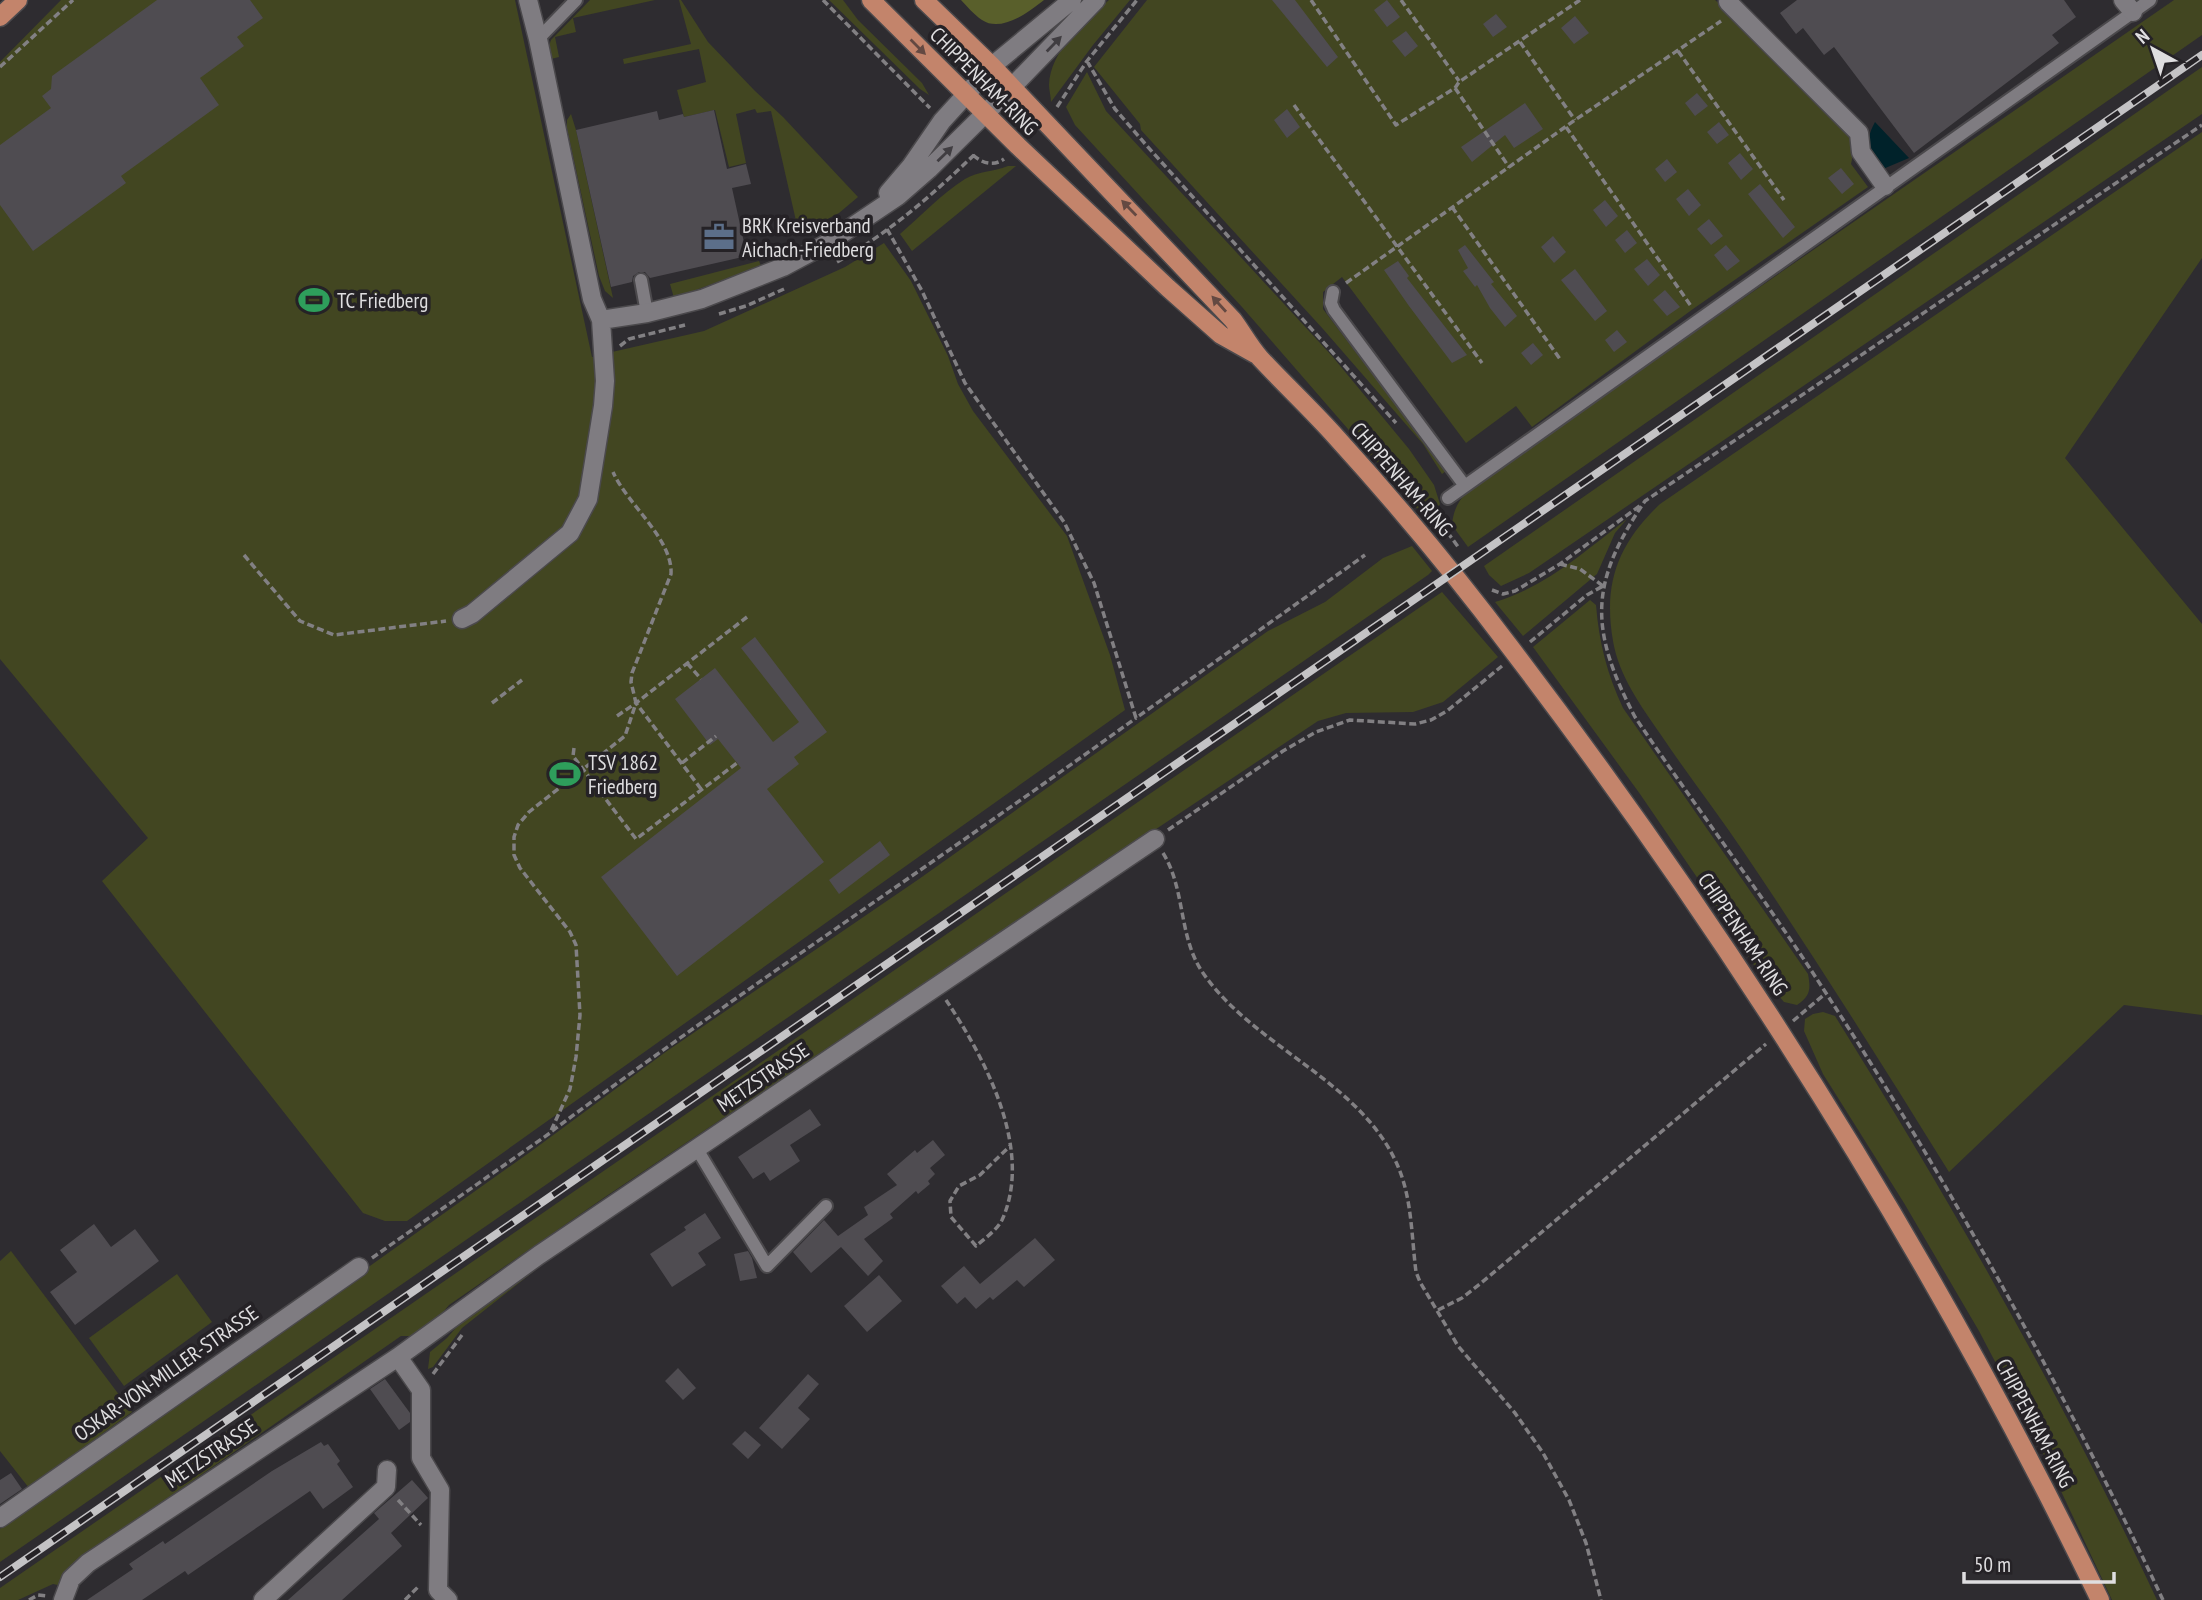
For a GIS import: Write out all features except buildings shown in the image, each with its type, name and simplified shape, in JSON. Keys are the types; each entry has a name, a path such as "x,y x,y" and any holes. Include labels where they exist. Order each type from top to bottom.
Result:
{"main road":[{"path":"0,17 18,0"},
{"name":"CHIPPENHAM-RING","path":"871,0 1018,146 1221,335 1258,356"},
{"name":"CHIPPENHAM-RING","path":"924,0 992,66 1233,320 1258,356 1288,384 1388,495 1510,646 1732,957 1890,1208 1944,1300 2060,1518 2100,1600"}],"street":[{"path":"462,618 472,614 570,533 588,499 603,406 605,381 601,320 592,299 528,0"},
{"path":"872,211 911,166 942,121 965,94 992,66 1072,0"},
{"path":"601,320 647,313 702,299 790,264 828,243 898,196 959,140 1096,0"},
{"path":"1732,6 1859,132 1861,152 1885,186"},
{"name":"METZSTRASSE","path":"63,1600 71,1580 88,1563 398,1357 539,1255 1155,839"},
{"name":"OSKAR-VON-MILLER-STRASSE","path":"0,1518 359,1267"},
{"path":"398,1357 421,1390 421,1458 440,1490 438,1590 448,1600"},
{"path":"263,1600 386,1479"}],"lane":[{"path":"538,39 576,0"},
{"path":"1448,498 1885,186 2128,6 2150,0"},
{"path":"641,280 647,313"},
{"path":"1333,292 1331,303 1334,310 1465,485"},
{"path":"697,1149 767,1266 826,1206"}],"path":[{"path":"0,67 73,0"},
{"path":"823,0 908,85"},
{"path":"1044,121 1056,108 1087,61 1137,0"},
{"path":"1311,0 1396,125 1455,88 1459,82 1578,1"},
{"path":"1401,0 1459,82"},
{"path":"1333,292 1575,120 1678,51 1732,6"},
{"path":"1520,42 1575,120"},
{"path":"1678,51 1784,200"},
{"path":"1087,61 1115,109 1403,431"},
{"path":"1455,88 1509,167"},
{"path":"1294,106 1482,363"},
{"path":"1489,588 1495,593 1503,594 1515,591 1560,564 1645,501 2202,125"},
{"path":"1566,127 1699,318"},
{"path":"959,140 979,159 991,163 1000,162 1018,146"},
{"path":"1451,207 1560,359"},
{"path":"872,211 888,230 922,291 965,383 1064,522 1094,583 1136,718"},
{"path":"617,352 621,344"},
{"path":"612,464 619,485 672,561 668,583 632,673 631,682 636,703 701,789"},
{"path":"1448,498 1440,522 1462,552"},
{"path":"1645,501 1617,546 1603,586 1602,612 1609,657 1618,683 1635,717 1766,901 1826,993 1987,1259 2110,1489 2163,1600"},
{"path":"244,555 300,621 334,635 462,618"},
{"path":"359,1267 550,1133 671,1043 1028,796 1365,555"},
{"path":"1560,564 1580,569 1603,586"},
{"path":"1528,643 1587,595 1603,586"},
{"path":"617,716 747,617"},
{"path":"687,663 701,680"},
{"path":"1503,665 1447,711 1431,720 1415,724 1350,720 1316,732 1283,751 1155,839 1168,861 1179,889 1186,936 1202,972 1241,1014 1338,1091 1365,1117 1388,1146 1402,1177 1407,1199 1416,1272 1458,1346 1515,1413 1543,1453 1569,1500 1601,1600"},
{"path":"492,703 522,680"},
{"path":"550,1133 570,1089 576,1057 579,962 570,932 520,868 514,855 514,837 529,812 625,736 636,703"},
{"path":"682,762 716,736"},
{"path":"574,748 573,755 636,839 737,763"},
{"path":"937,987 969,1034 993,1083 1002,1106 1010,1146 1011,1189 1001,1222 976,1246 951,1217 950,1201 959,1186 980,1175 1010,1146"},
{"path":"1438,1310 1462,1298 1482,1283 1826,993"},
{"path":"421,1390 466,1330"},
{"path":"386,1479 423,1527"},
{"path":"405,1600 420,1586"}],"green space":[{"name":"TSV 1862 Friedberg","path":"61,0 515,0 592,357 610,353 611,350 612,352 704,331 845,267 884,243 911,281 973,411 1067,536 1110,655 1125,710 407,1221 385,1221 363,1213 102,881 148,838 0,659 0,62"},
{"path":"590,0 655,0 573,18 576,32 555,37 559,57 551,59 551,40"},
{"path":"679,0 708,42 858,197 839,213 799,234 771,111 757,113 755,109 736,114 746,163 729,167 715,110 684,117 677,90 706,82 699,49 624,64 623,59 691,44"},
{"path":"829,0 843,0 858,20 922,83 929,95 920,89"},
{"path":"961,0 1044,0 1014,19 998,24 982,20"},
{"path":"1109,0 1130,0 1051,102 1049,85 1055,60 1070,37"},
{"path":"1147,0 1715,0 1856,140 1851,164 1868,187 1693,309 1532,427 1516,406 1466,443 1342,277 1323,292 1323,309 1446,471 1442,474 1423,444 1323,329 1141,130 1140,124 1094,67"},
{"path":"2174,0 2202,0 2202,35 1468,547 1452,525 1453,517 1462,498 1484,478"},
{"path":"2202,67 2202,114 1529,573 1501,586 1489,575 1484,566"},
{"path":"1087,72 1106,111 1332,356 1409,449 1434,485 1440,504 1433,517 1427,520 1242,307 1075,125 1066,107"},
{"path":"571,114 613,298 605,291 599,276 567,128 567,120"},
{"path":"2202,132 2202,258 2065,458 2202,624 2202,1015 2124,1005 1949,1172 1796,930 1632,690 1620,666 1613,641 1610,620 1612,583 1624,550 1660,504"},
{"path":"1016,166 912,251 900,234 939,198 970,176"},
{"path":"759,261 761,266 674,298 670,284"},
{"path":"1627,519 1615,533 1597,574 1523,636 1495,602 1548,577"},
{"path":"1412,546 1432,571 1428,575 0,1562 0,1529 533,1150 667,1051 919,879 1268,631 1325,602 1383,558"},
{"path":"1442,592 1498,657 1443,702 1413,712 1346,713 1318,721 605,1197 449,1305 435,1322 418,1336 401,1336 70,1566 58,1585 53,1584 18,1600 0,1600 0,1588"},
{"path":"1590,600 1596,605 1605,658 1623,708 1808,974 1808,992 1805,999 1797,1005 1784,1002 1757,970 1640,794 1533,647"},
{"path":"1823,1012 1835,1016 2005,1303 2084,1450 2157,1600 2112,1600 2046,1459 1979,1331 1904,1203 1823,1074 1804,1031 1805,1019"},
{"path":"11,1251 132,1412 29,1488 0,1451 0,1261"},
{"path":"534,1267 538,1268 462,1328 433,1367 428,1369 430,1352 447,1338 467,1315"},
{"path":"177,1274 212,1322 124,1386 89,1338"}],"water":[{"path":"1875,122 1909,158 1883,169 1869,142"}],"railway":[{"path":"0,1577 2202,55"}],"place":[{"name":"BRK Kreisverband Aichach-Friedberg","path":"719,237"},
{"name":"TC Friedberg","path":"314,300"},
{"name":"TSV 1862 Friedberg","path":"565,774"}]}
